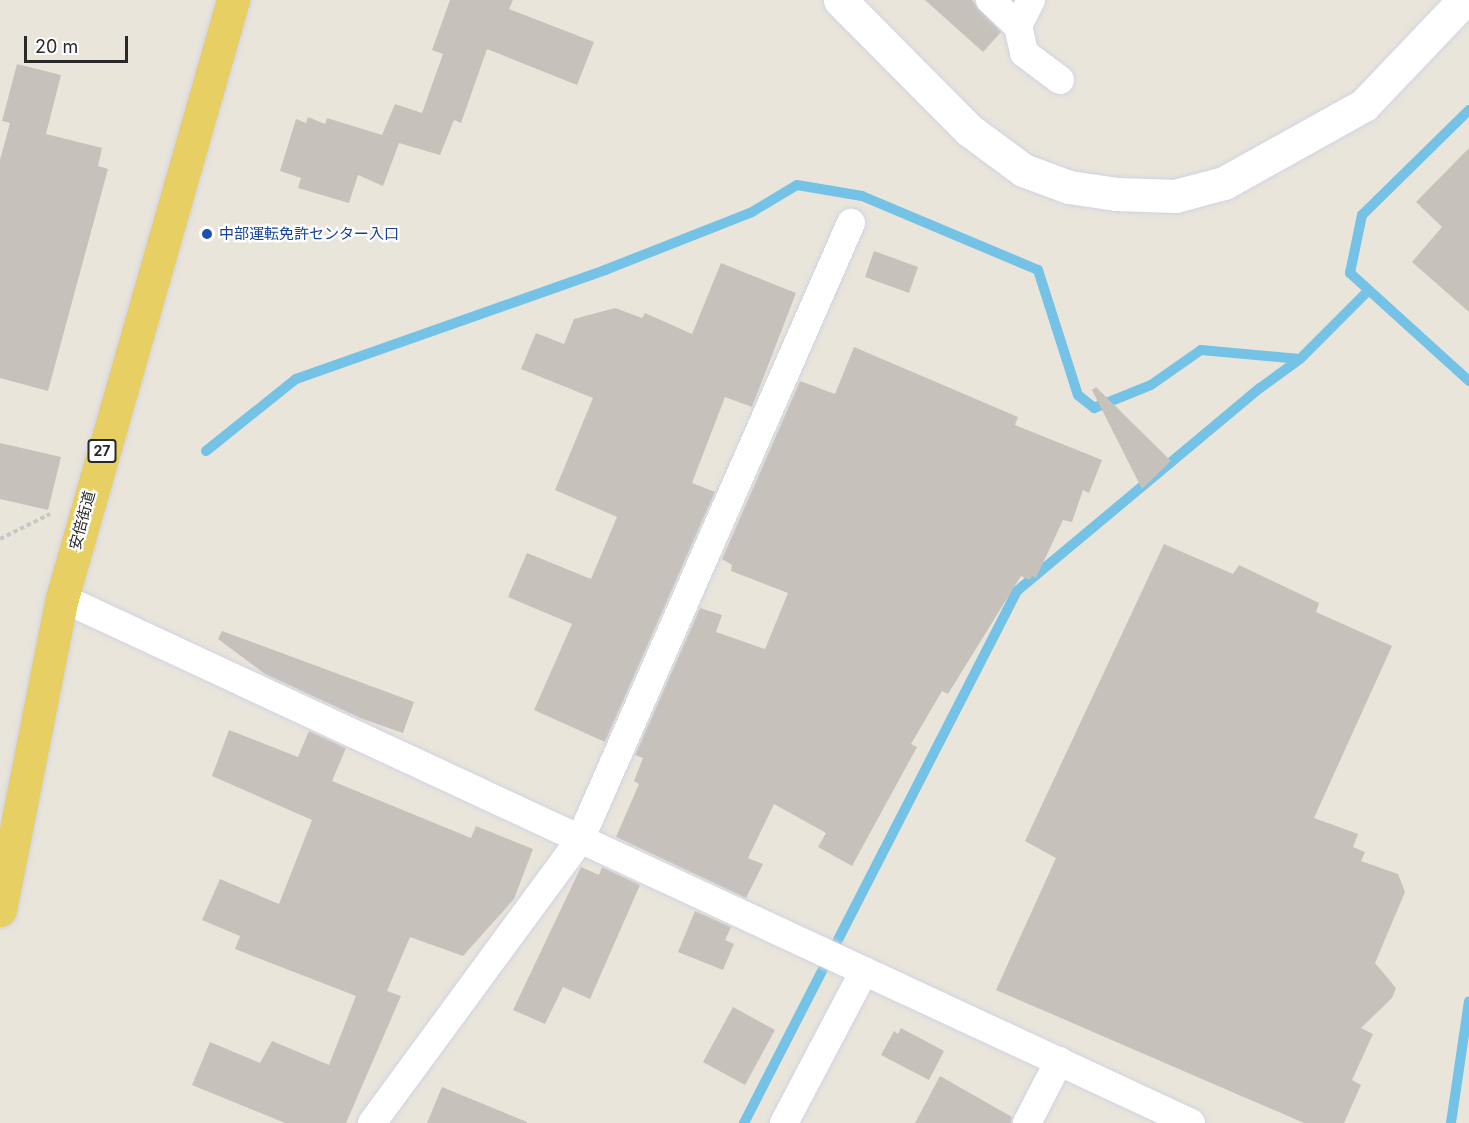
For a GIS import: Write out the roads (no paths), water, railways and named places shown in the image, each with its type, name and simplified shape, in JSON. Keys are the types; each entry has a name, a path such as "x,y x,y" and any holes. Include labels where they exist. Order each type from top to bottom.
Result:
{"main road":[{"name":"安倍街道","path":"0,910 62,598 89,495 233,0"}],"street":[{"path":"840,0 969,130 1023,170 1069,187 1117,194 1174,196 1224,183 1364,105 1464,0"},
{"path":"990,0 1018,26 1024,53 1060,80"},
{"path":"1018,26 1031,0"},
{"path":"372,1123 580,840 851,223"},
{"path":"62,598 1191,1123"},
{"path":"784,1123 864,971"},
{"path":"1027,1123 1059,1061"}],"waterway":[{"path":"1469,110 1362,215 1350,273 1469,381"},
{"path":"206,451 296,379 605,270 752,212 797,185 862,196 1038,270 1078,395 1094,408 1151,385 1201,350 1300,359"},
{"path":"744,1123 1017,591 1260,388 1300,359 1367,292"},
{"path":"1451,1123 1469,1001"}],"place":[{"name":"中部運転免許センター入口","path":"207,234"}]}
